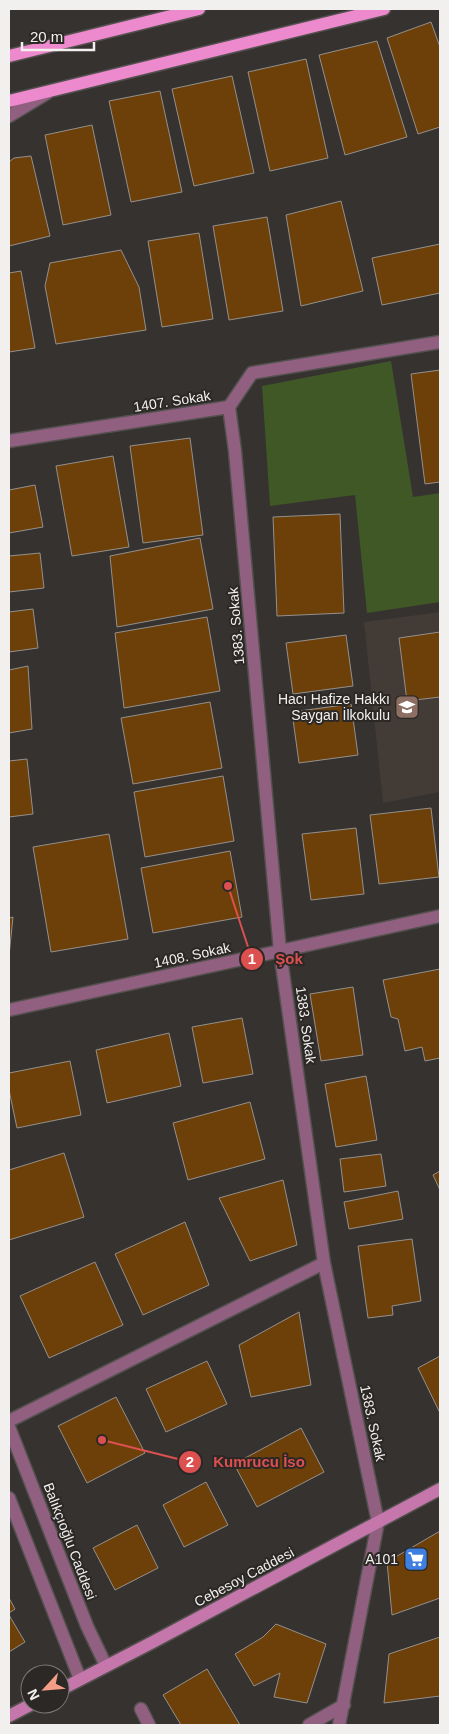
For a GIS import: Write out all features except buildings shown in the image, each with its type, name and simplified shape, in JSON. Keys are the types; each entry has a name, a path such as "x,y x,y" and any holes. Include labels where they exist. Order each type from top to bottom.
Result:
{"main road":[{"path":"9,56 198,9"},
{"path":"9,101 384,9"},
{"name":"Cebesoy Caddesi","path":"70,1684 440,1489"}],"street":[{"path":"9,116 51,90"},
{"name":"1407. Sokak","path":"9,441 229,407 252,373 440,342"},
{"name":"1383. Sokak","path":"229,407 235,451 280,951 324,1263 378,1522"},
{"name":"1408. Sokak","path":"9,1010 440,916"},
{"path":"9,1420 324,1263"},
{"name":"Balıkçıoğlu Caddesi","path":"9,1427 87,1626 106,1666"},
{"path":"9,1498 80,1679"},
{"path":"339,1725 378,1522"},
{"path":"309,1725 344,1705"},
{"path":"140,1709 148,1725"}],"shaded area":[{"name":"Hacı Hafize Hakkı Saygan İlkokulu","path":"440,612 440,792 383,803 364,622"}],"green space":[{"path":"391,361 413,497 440,493 440,602 367,613 355,495 270,506 262,386"}],"place":[{"name":"Hacı Hafize Hakkı Saygan İlkokulu","path":"407,707"},
{"name":"Şok","path":"228,886"},
{"name":"Kumrucu İso","path":"102,1440"},
{"name":"A101","path":"416,1559"}]}
